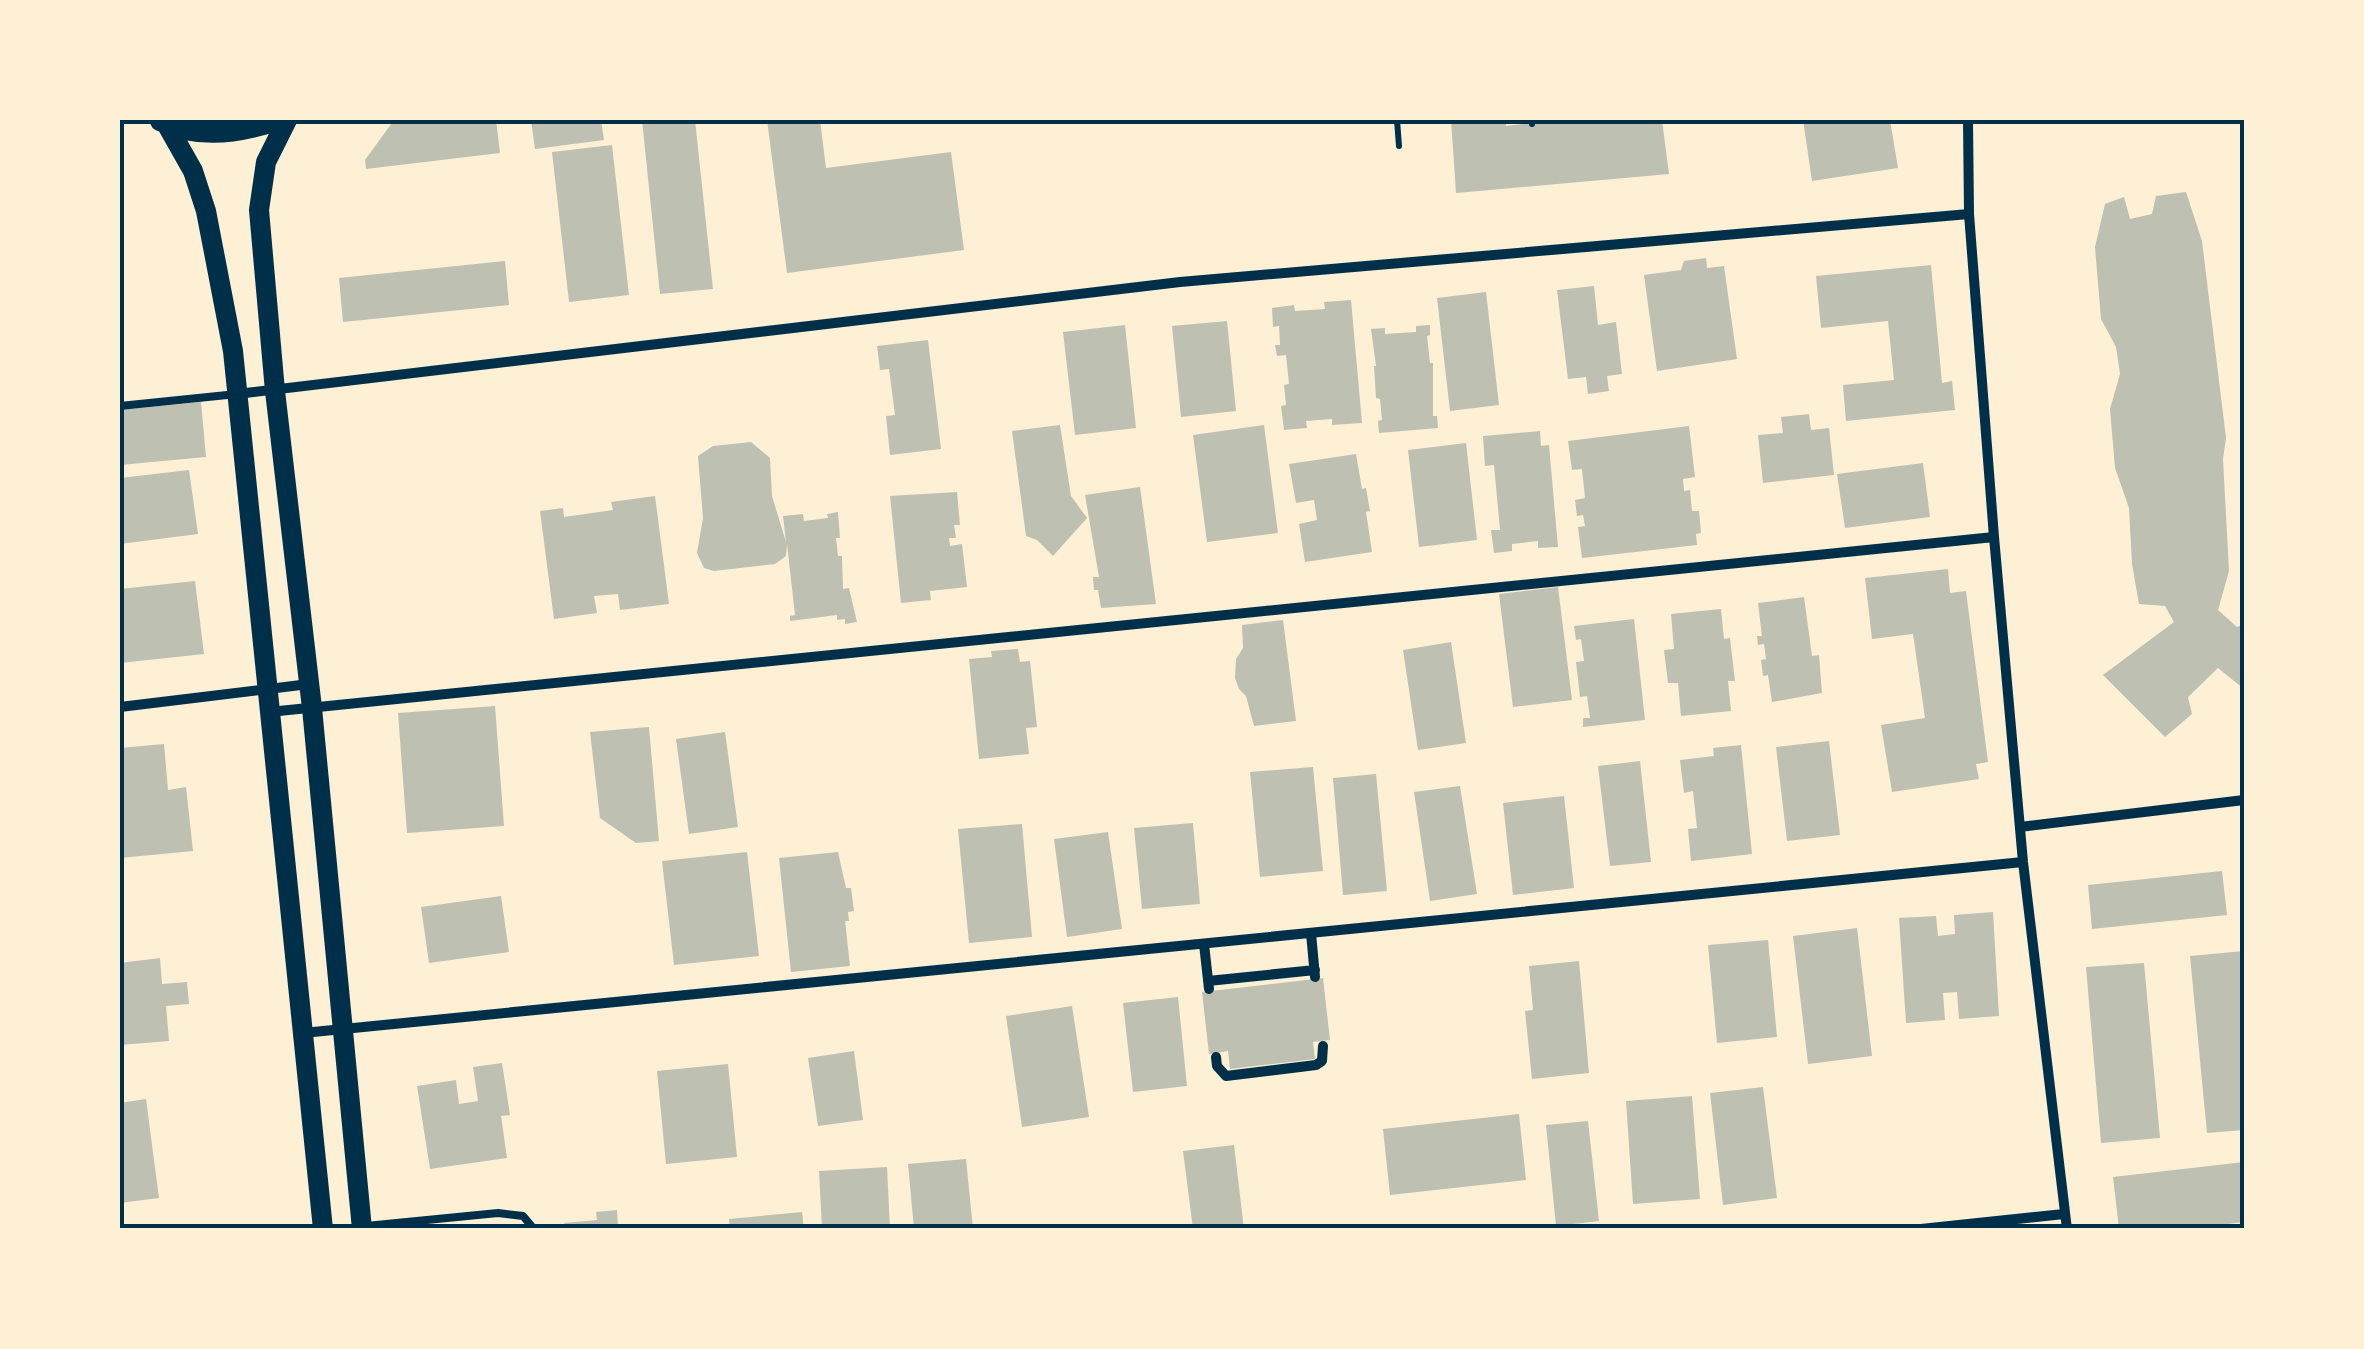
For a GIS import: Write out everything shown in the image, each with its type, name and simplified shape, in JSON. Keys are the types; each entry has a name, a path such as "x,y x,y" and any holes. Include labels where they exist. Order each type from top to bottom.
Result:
{"main road":[{"path":"163,122 208,133 249,130 283,120"},
{"path":"283,120 266,162 259,210 362,1228"},
{"path":"163,122 193,171 206,211 233,351 323,1229"}],"street":[{"path":"1968,120 1968,214 2023,862 2067,1229"},
{"path":"237,394 1180,282 1968,214"},
{"path":"269,712 1994,537"},
{"path":"120,708 309,684"},
{"path":"2020,826 2244,800"},
{"path":"303,1034 2023,862"},
{"path":"1204,944 1209,985 1315,973 1311,933"},
{"path":"1216,1057 1221,1073 1234,1075 1316,1065 1322,1061 1323,1046"},
{"path":"1921,1229 2064,1214"}],"lane":[{"path":"120,406 237,394"},
{"path":"362,1228 498,1214 522,1216 534,1229"}],"path":[{"path":"1397,120 1399,146"}],"building":[{"path":"394,120 496,120 500,153 366,169 365,160"},
{"path":"531,120 601,120 604,140 535,149"},
{"path":"642,120 695,120 713,289 660,294"},
{"path":"767,120 820,120 826,168 951,152 964,250 787,273"},
{"path":"1451,120 1506,120 1506,126 1553,120 1662,120 1669,174 1456,193"},
{"path":"1803,120 1890,120 1898,168 1812,181"},
{"path":"612,145 629,295 569,302 552,152"},
{"path":"2186,192 2202,241 2226,438 2223,459 2229,571 2218,610 2237,627 2244,624 2244,689 2218,668 2188,697 2192,714 2165,737 2103,675 2174,622 2165,606 2139,604 2129,508 2115,468 2110,409 2120,374 2116,347 2101,319 2095,247 2105,204 2124,197 2130,219 2152,214 2156,196"},
{"path":"1706,258 1707,268 1724,266 1737,359 1657,371 1644,275 1681,270 1684,261"},
{"path":"505,261 509,305 343,322 339,278"},
{"path":"1931,265 1942,383 1952,381 1955,410 1846,421 1843,385 1894,380 1888,321 1821,328 1816,276"},
{"path":"1594,286 1598,325 1616,322 1622,374 1607,376 1609,391 1588,394 1586,377 1568,379 1557,290"},
{"path":"1486,292 1499,405 1450,411 1437,298"},
{"path":"1351,300 1362,423 1332,425 1332,419 1306,421 1307,428 1284,430 1281,406 1286,405 1284,385 1289,384 1286,355 1277,356 1279,326 1273,327 1272,308 1294,305 1295,311 1325,309 1324,302"},
{"path":"1227,321 1236,411 1181,417 1172,326"},
{"path":"1125,325 1136,428 1075,435 1063,332"},
{"path":"1430,325 1427,336 1433,363 1433,416 1437,416 1438,428 1379,433 1378,421 1382,420 1380,399 1376,398 1371,329 1385,328 1385,334 1416,332 1416,326"},
{"path":"928,340 941,449 890,455 886,416 895,415 889,369 880,370 877,346"},
{"path":"201,402 206,457 120,465 120,410"},
{"path":"1809,414 1811,430 1829,428 1834,475 1763,483 1758,435 1783,433 1781,417"},
{"path":"1060,425 1071,496 1087,518 1053,556 1037,540 1026,536 1012,431"},
{"path":"1264,425 1278,533 1207,542 1193,435"},
{"path":"1689,426 1695,477 1683,479 1684,491 1690,490 1692,511 1699,511 1701,533 1696,534 1697,545 1582,558 1578,527 1585,526 1583,515 1577,516 1575,500 1585,498 1582,469 1572,470 1568,441"},
{"path":"1540,431 1541,446 1549,445 1558,547 1538,548 1538,541 1512,544 1512,551 1494,553 1491,530 1500,530 1494,465 1485,466 1483,436"},
{"path":"751,442 770,458 772,496 786,542 783,516 803,514 804,521 828,518 827,514 838,512 840,538 836,538 838,556 842,556 843,589 849,588 857,622 845,624 845,619 837,620 837,615 790,621 790,616 795,615 787,544 786,556 775,564 714,571 704,568 697,553 703,518 698,456 713,446"},
{"path":"1466,443 1477,540 1419,547 1408,450"},
{"path":"1356,454 1370,511 1366,512 1372,552 1305,562 1299,524 1317,520 1314,500 1296,503 1289,464"},
{"path":"1923,463 1930,517 1845,528 1837,474"},
{"path":"189,470 198,534 120,544 120,478"},
{"path":"1140,487 1156,604 1101,608 1098,590 1094,590 1093,577 1099,577 1085,495"},
{"path":"957,492 960,525 954,525 956,538 949,538 950,546 962,544 967,587 930,591 931,600 901,603 890,496"},
{"path":"655,496 669,604 620,610 618,594 594,596 597,613 554,619 540,511 563,508 564,517 613,510 611,502"},
{"path":"1948,569 1950,593 1966,591 1988,762 1976,764 1979,779 1892,792 1881,725 1925,718 1913,634 1872,639 1865,578"},
{"path":"195,581 204,654 120,663 120,589"},
{"path":"1558,587 1572,700 1513,707 1499,594"},
{"path":"1804,597 1812,656 1819,655 1822,693 1772,702 1768,675 1763,676 1764,644 1758,645 1757,636 1762,636 1758,603"},
{"path":"1721,609 1724,639 1730,638 1735,681 1728,681 1731,711 1681,716 1678,683 1668,683 1664,650 1674,649 1671,614"},
{"path":"1634,619 1645,720 1583,727 1583,718 1590,718 1587,696 1580,697 1576,662 1584,661 1581,639 1576,640 1574,626"},
{"path":"1283,620 1296,721 1254,726 1246,696 1235,678 1236,659 1243,648 1242,625"},
{"path":"1451,642 1466,743 1418,750 1403,650"},
{"path":"1018,649 1020,662 1030,661 1037,727 1026,728 1029,754 979,759 969,659 992,657 991,651"},
{"path":"495,706 504,826 407,833 398,713"},
{"path":"649,727 659,841 636,843 600,818 590,732"},
{"path":"725,732 738,827 689,834 676,739"},
{"path":"1829,741 1840,835 1787,841 1776,747"},
{"path":"164,744 168,790 186,787 193,851 120,858 120,748"},
{"path":"1741,745 1752,854 1691,861 1688,829 1697,828 1693,791 1684,793 1680,760 1714,756 1713,748"},
{"path":"1640,761 1651,862 1610,866 1598,766"},
{"path":"1313,767 1323,871 1260,877 1250,772"},
{"path":"1376,774 1387,891 1343,895 1333,778"},
{"path":"1460,786 1477,894 1430,901 1414,792"},
{"path":"1564,796 1574,888 1513,895 1503,803"},
{"path":"1193,823 1200,904 1142,909 1134,828"},
{"path":"1022,824 1032,937 969,943 958,829"},
{"path":"1108,832 1122,929 1067,937 1054,839"},
{"path":"747,852 759,956 674,965 662,861"},
{"path":"838,852 846,888 851,888 854,911 848,912 849,921 845,921 850,966 791,972 779,858"},
{"path":"2222,871 2227,915 2092,929 2088,885"},
{"path":"501,896 509,952 429,963 421,907"},
{"path":"1993,912 1999,1016 1959,1019 1957,992 1943,993 1945,1020 1906,1023 1899,918 1936,916 1938,936 1955,934 1954,915"},
{"path":"1857,928 1872,1056 1808,1064 1793,936"},
{"path":"1768,940 1777,1037 1717,1043 1708,945"},
{"path":"2244,951 2244,1130 2207,1133 2190,956"},
{"path":"160,958 162,984 187,982 189,1004 166,1006 169,1041 120,1045 120,963"},
{"path":"1579,961 1589,1073 1532,1079 1525,1011 1533,1010 1529,966"},
{"path":"2144,963 2160,1138 2101,1143 2086,967"},
{"path":"1323,978 1330,1040 1313,1042 1315,1059 1230,1069 1228,1051 1209,1054 1202,992"},
{"path":"1178,997 1187,1086 1133,1092 1123,1003"},
{"path":"1072,1006 1089,1117 1022,1127 1006,1016"},
{"path":"854,1051 863,1120 818,1126 808,1058"},
{"path":"502,1063 510,1115 501,1116 507,1158 430,1169 417,1086 456,1080 459,1104 478,1101 473,1067"},
{"path":"728,1064 737,1157 666,1164 657,1071"},
{"path":"1763,1087 1777,1198 1723,1205 1710,1093"},
{"path":"1692,1096 1700,1199 1633,1204 1626,1101"},
{"path":"146,1099 159,1198 120,1203 120,1103"},
{"path":"1519,1114 1526,1180 1390,1195 1383,1129"},
{"path":"1588,1121 1599,1221 1556,1226 1546,1125"},
{"path":"1234,1145 1244,1229 1193,1229 1183,1151"},
{"path":"966,1159 973,1229 914,1229 908,1164"},
{"path":"2244,1162 2244,1222 2184,1229 2119,1229 2113,1177"},
{"path":"887,1167 890,1229 822,1229 819,1171"},
{"path":"617,1210 618,1229 565,1229 564,1223 597,1220 596,1212"},
{"path":"802,1212 804,1229 730,1229 729,1219"}]}
